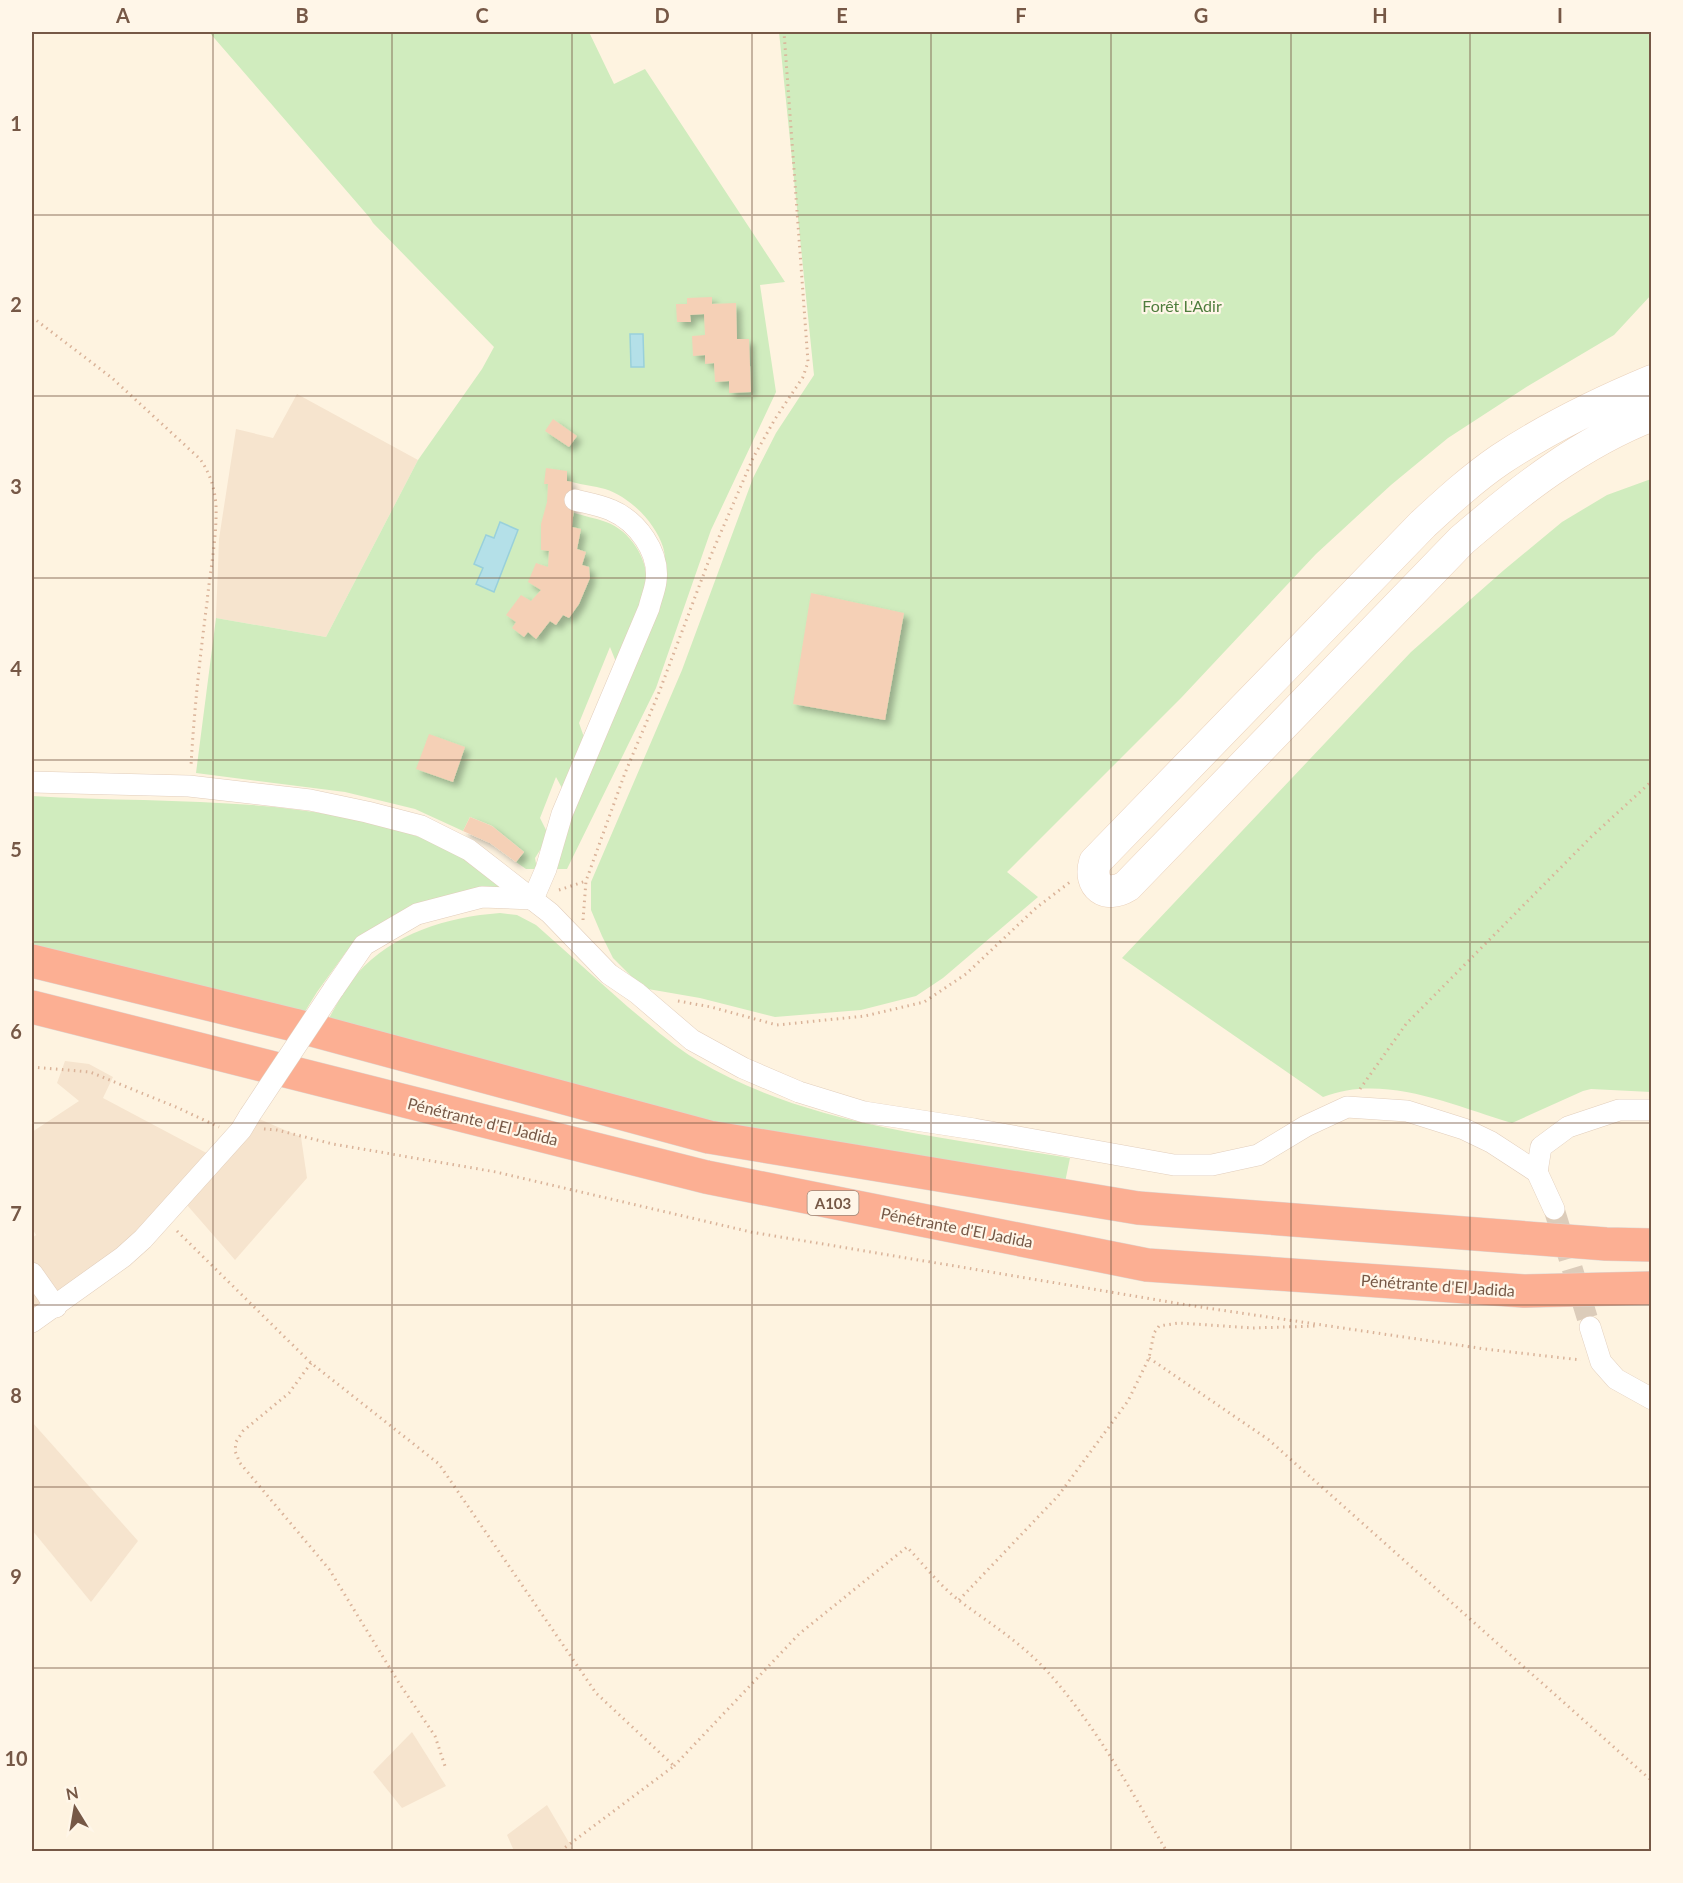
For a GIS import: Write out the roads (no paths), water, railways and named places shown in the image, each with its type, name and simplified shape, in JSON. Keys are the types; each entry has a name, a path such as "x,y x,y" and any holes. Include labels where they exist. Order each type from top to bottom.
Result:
{"highway":[{"path":"32,961 294,1025 709,1137 1138,1208 1606,1244 1652,1245"},
{"name":"Pénétrante d'El Jadida","path":"32,1007 706,1177 1147,1265 1524,1291 1652,1288"}],"street":[{"path":"1652,381 1541,434 1499,460 1460,490 1423,524 1095,862 1092,871 1094,881 1100,888 1109,892 1119,891 1127,886 1462,540 1504,504 1549,471 1596,442 1652,416"},
{"path":"532,899 546,869 562,814 649,608 656,582 652,551 643,534 611,510 575,500"},
{"path":"32,782 189,786 310,800 421,826 468,850 550,913 609,974 637,993 692,1040 743,1068 799,1092 864,1112 1174,1165 1212,1165 1258,1155 1306,1126 1347,1107 1407,1111 1464,1129 1491,1142 1537,1172 1554,1209"},
{"path":"32,1322 123,1257 143,1239 246,1123 364,945 417,914 482,897 532,899"},
{"path":"1537,1172 1542,1147 1568,1127 1619,1110 1652,1110"},
{"path":"32,1273 56,1307"},
{"path":"1590,1327 1601,1362 1616,1379 1652,1399"}],"water":[{"path":"630,334 643,334 644,367 631,367"},
{"path":"500,522 518,530 494,592 476,584 483,568 474,564 486,535 494,538"}],"tunnel":[{"path":"1554,1209 1590,1327"}],"park label":[{"name":"Forêt L'Adir","path":"1182,305"}]}
